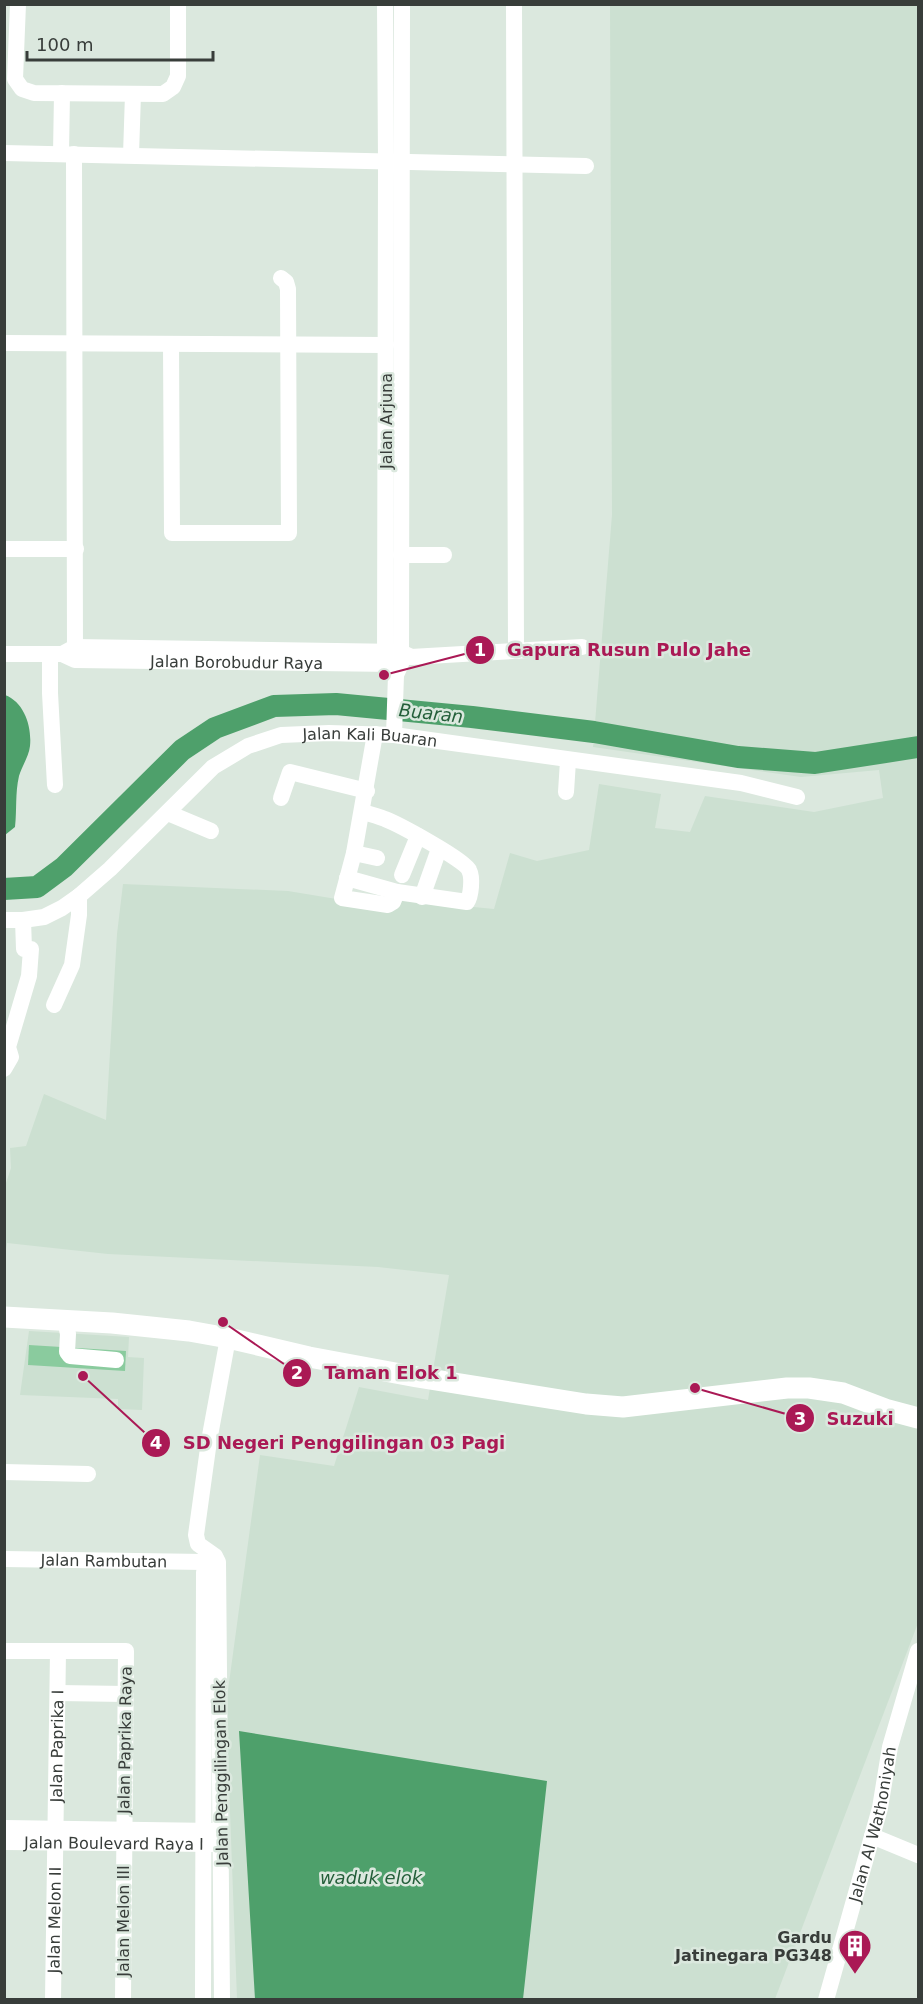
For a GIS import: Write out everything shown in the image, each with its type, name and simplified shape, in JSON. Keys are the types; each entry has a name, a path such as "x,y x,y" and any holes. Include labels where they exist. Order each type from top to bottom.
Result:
{"main road":[{"path":"4,1317 159,1328 228,1338 309,1357 417,1377 586,1404 623,1407 787,1388 809,1388 843,1393 888,1410 918,1418"}],"street":[{"path":"18,4 15,79 22,89 34,93 133,94 163,94 173,87 178,76 178,4"},
{"path":"385,4 385,93 394,162"},
{"path":"394,162 403,93 402,4"},
{"path":"513,4 516,651"},
{"path":"55,785 50,693 66,654 76,549 76,342 68,154 62,93"},
{"path":"385,93 403,93"},
{"path":"131,155 133,94"},
{"path":"4,153 586,166"},
{"name":"Jalan Arjuna","path":"394,162 393,496 397,664"},
{"name":"Jalan Arjuna","path":"394,271 386,345 394,367"},
{"path":"171,344 172,534 289,534 288,289 286,282 281,278"},
{"path":"4,343 386,345"},
{"name":"Jalan Arjuna","path":"393,496 401,555 394,732"},
{"path":"4,549 76,549"},
{"path":"401,555 444,555"},
{"name":"Jalan Borobudur Raya","path":"4,654 244,656 397,664 516,651 582,647"},
{"name":"Jalan Kali Buaran","path":"4,920 44,917 62,908 79,896 168,813 213,767 248,746 281,735 394,732 568,761 741,783 797,797"},
{"path":"362,812 383,818 418,836 469,869 469,901 422,897 397,892 393,902 388,905 344,899 342,896 354,853 362,812 367,791 375,734"},
{"path":"566,792 568,761"},
{"path":"281,798 290,772 367,791"},
{"path":"168,813 211,831"},
{"path":"402,875 418,836"},
{"path":"422,897 439,849"},
{"path":"354,853 377,858"},
{"path":"54,1005 72,965 79,915 79,896"},
{"path":"4,1069 11,1057 6,1046 29,976 31,949 24,949 24,920"},
{"path":"65,1320 68,1334 66,1352 70,1356 116,1360"},
{"name":"Jalan Penggilingan Elok","path":"203,2000 206,1557 197,1541 208,1441 228,1338"},
{"path":"4,1472 88,1474"},
{"name":"Jalan Penggilingan Elok","path":"206,1557 214,1556 218,1562 222,2000"},
{"name":"Jalan Rambutan","path":"4,1559 206,1557"},
{"name":"Jalan Paprika Raya","path":"4,1651 124,1650 126,1653 124,1836"},
{"name":"Jalan Paprika I","path":"56,1835 58,1651"},
{"name":"Jalan Al Wathoniyah","path":"826,2000 872,1836 890,1747 918,1651"},
{"path":"58,1693 126,1694"},
{"name":"Jalan Boulevard Raya I","path":"4,1827 56,1835 222,1838"},
{"name":"Jalan Boulevard Raya I","path":"4,1842 56,1835"},
{"name":"Jalan Melon II","path":"53,2000 56,1835"},
{"name":"Jalan Melon III","path":"123,2000 124,1836"},
{"path":"872,1836 918,1855"}],"shaded area":[{"path":"610,5 918,5 918,1623 775,1999 237,1999 226,1705 260,1455 334,1466 359,1387 428,1400 449,1275 378,1267 108,1254 7,1243 5,1257 4,1189 11,1168 10,1148 26,1146 44,1094 106,1120 117,934 123,884 288,891 397,909 402,900 494,909 510,853 537,861 589,850 599,784 661,794 655,828 690,832 705,796 814,812 883,798 879,770 801,777 593,747 612,515"},
{"path":"29,1331 129,1337 128,1357 144,1358 142,1410 118,1409 118,1399 20,1395"},
{"path":"29,1345 126,1351 125,1371 28,1365"}],"water":[{"path":"5,695 12,698 22,709 28,723 30,738 29,750 18,782 15,827 5,835"},
{"name":"waduk elok","path":"239,1731 547,1781 523,1999 255,1999"}],"waterway":[{"name":"Buaran","path":"4,889 37,887 64,867 182,750 215,728 274,706 336,704 472,717 594,732 738,757 815,763 918,747"}],"place":[{"name":"Gapura Rusun Pulo Jahe","path":"384,675"},
{"name":"Taman Elok 1","path":"223,1322"},
{"name":"SD Negeri Penggilingan 03 Pagi","path":"83,1376"},
{"name":"Suzuki","path":"695,1388"},
{"name":"Gardu Jatinegara PG348","path":"855,1975"}]}
